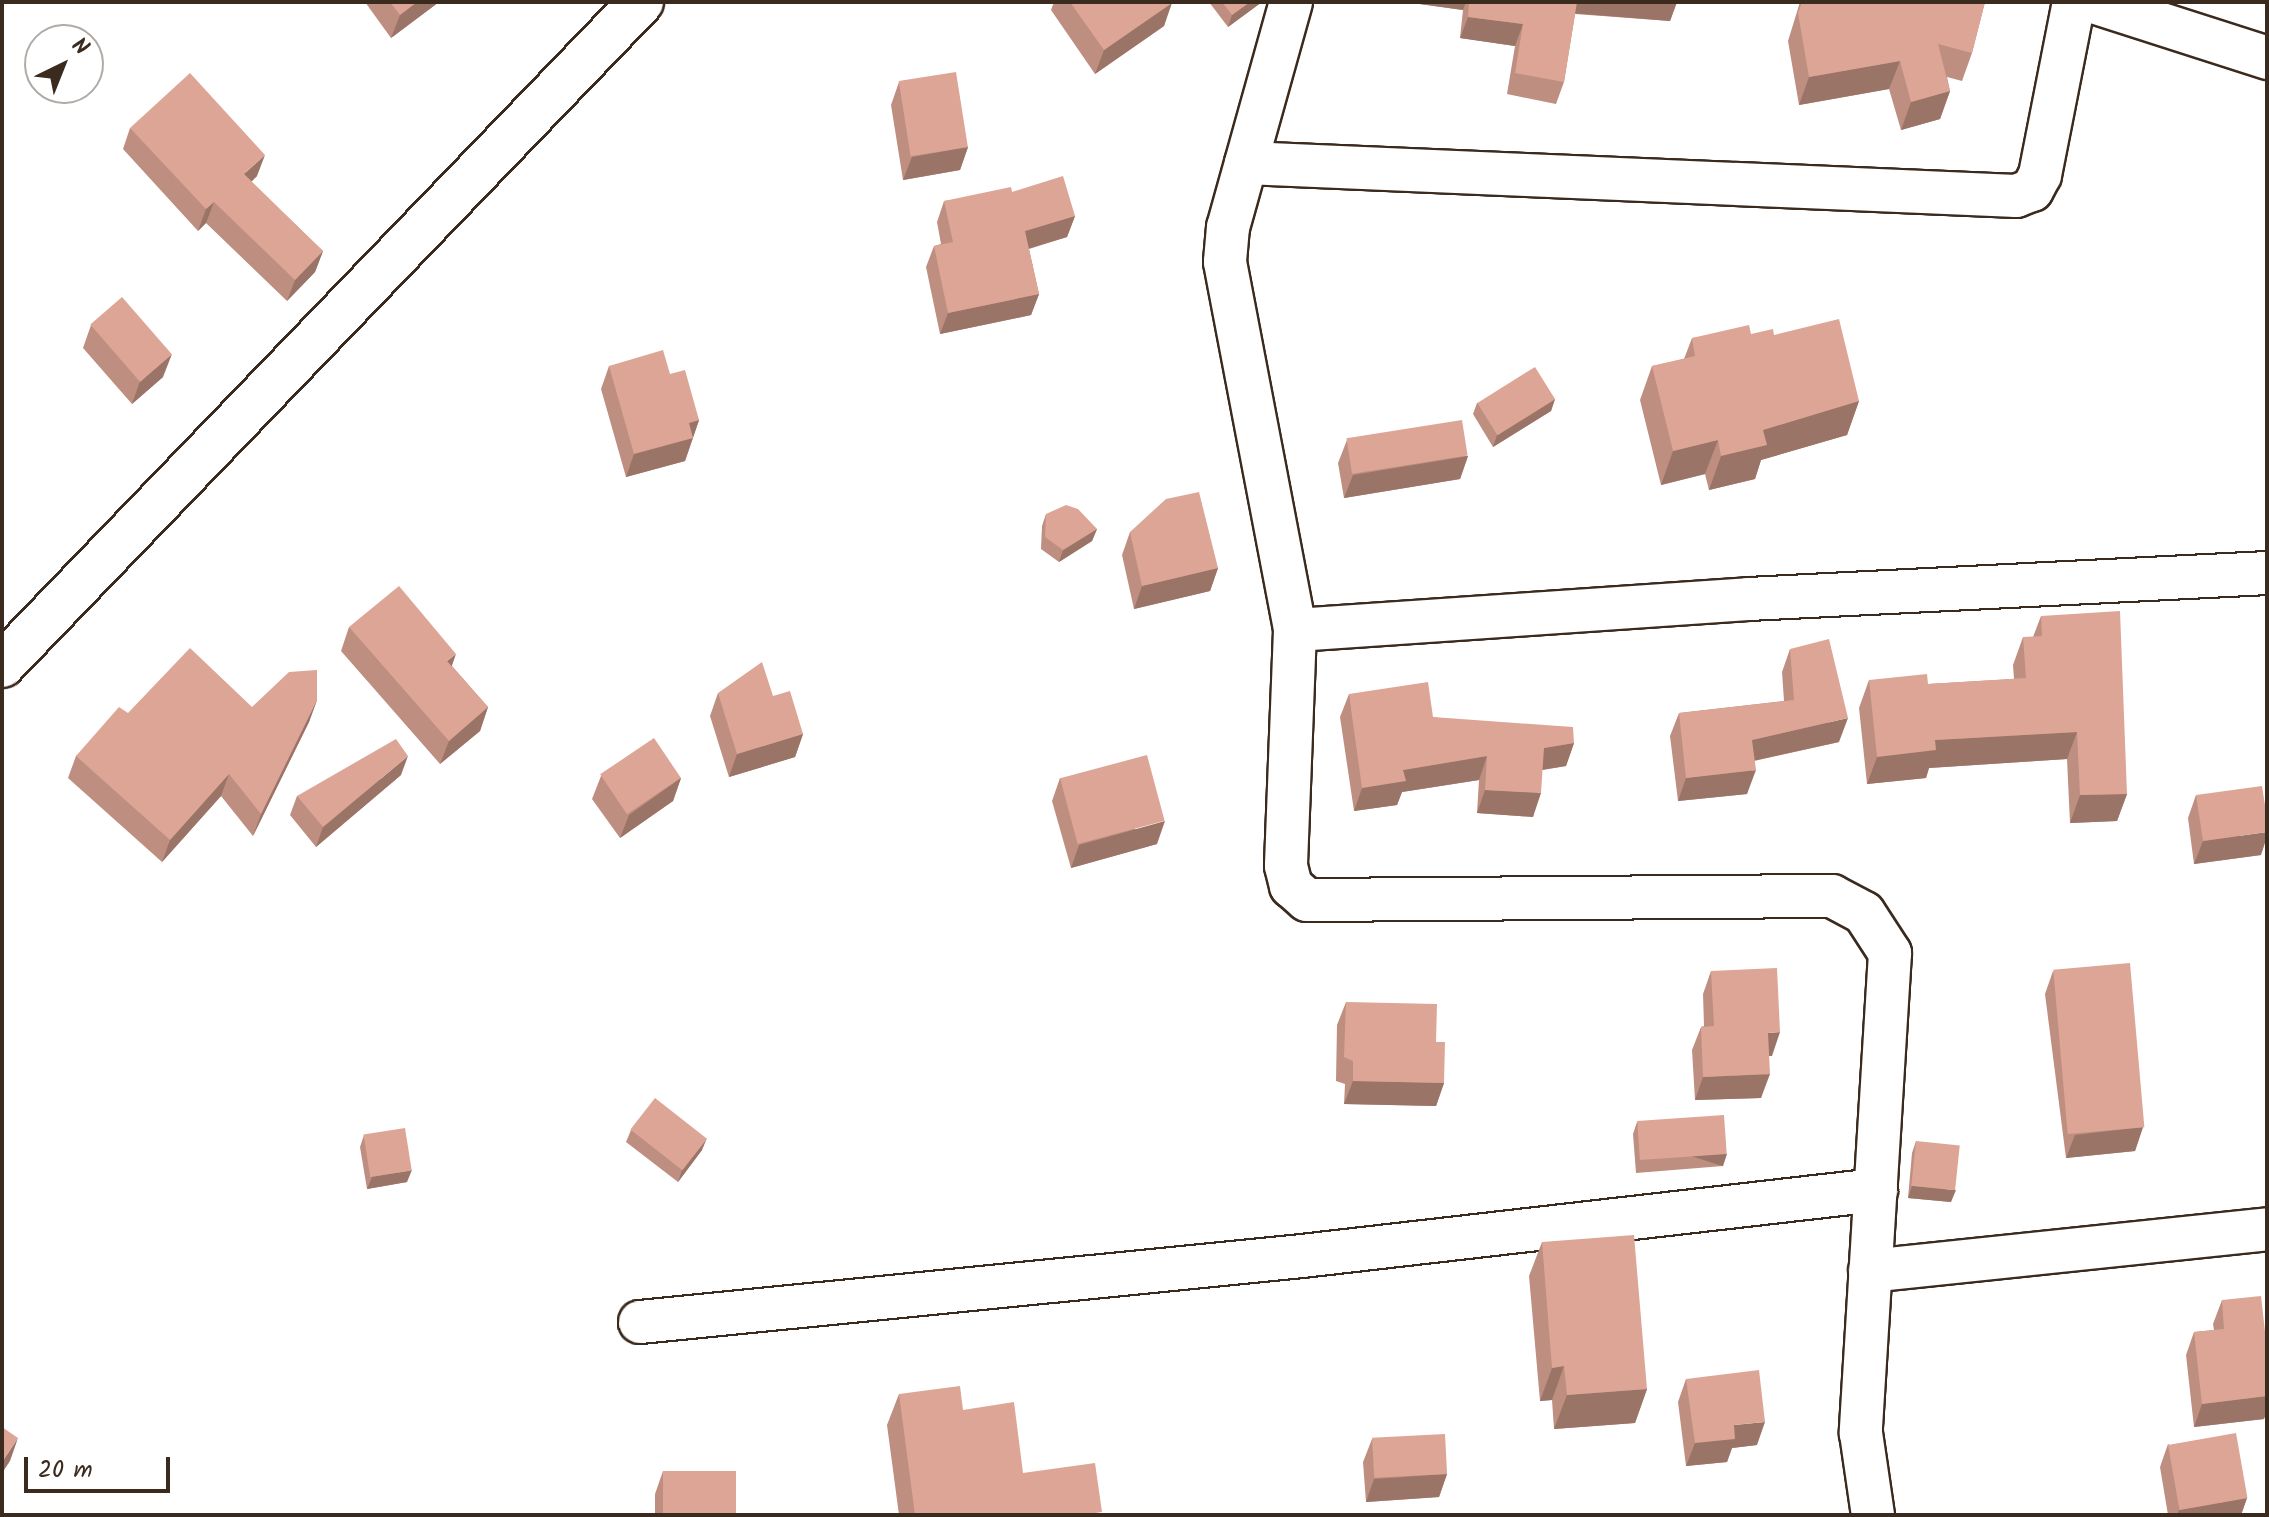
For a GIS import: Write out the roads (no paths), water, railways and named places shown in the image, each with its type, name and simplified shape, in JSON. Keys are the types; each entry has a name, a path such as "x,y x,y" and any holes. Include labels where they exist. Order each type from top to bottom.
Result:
{"street":[{"path":"2,665 641,2"},
{"path":"1291,2 1228,227 1225,262 1295,630 1286,866 1291,886 1307,900 1832,896 1864,913 1890,953 1861,1433 1873,1515"},
{"path":"1246,163 2016,196 2032,190 2040,175 2074,2"},
{"path":"2093,2 2267,58"},
{"path":"1295,630 1749,599 2267,573"},
{"path":"640,1322 1302,1256 1876,1190"},
{"path":"1870,1271 2267,1229"}]}
